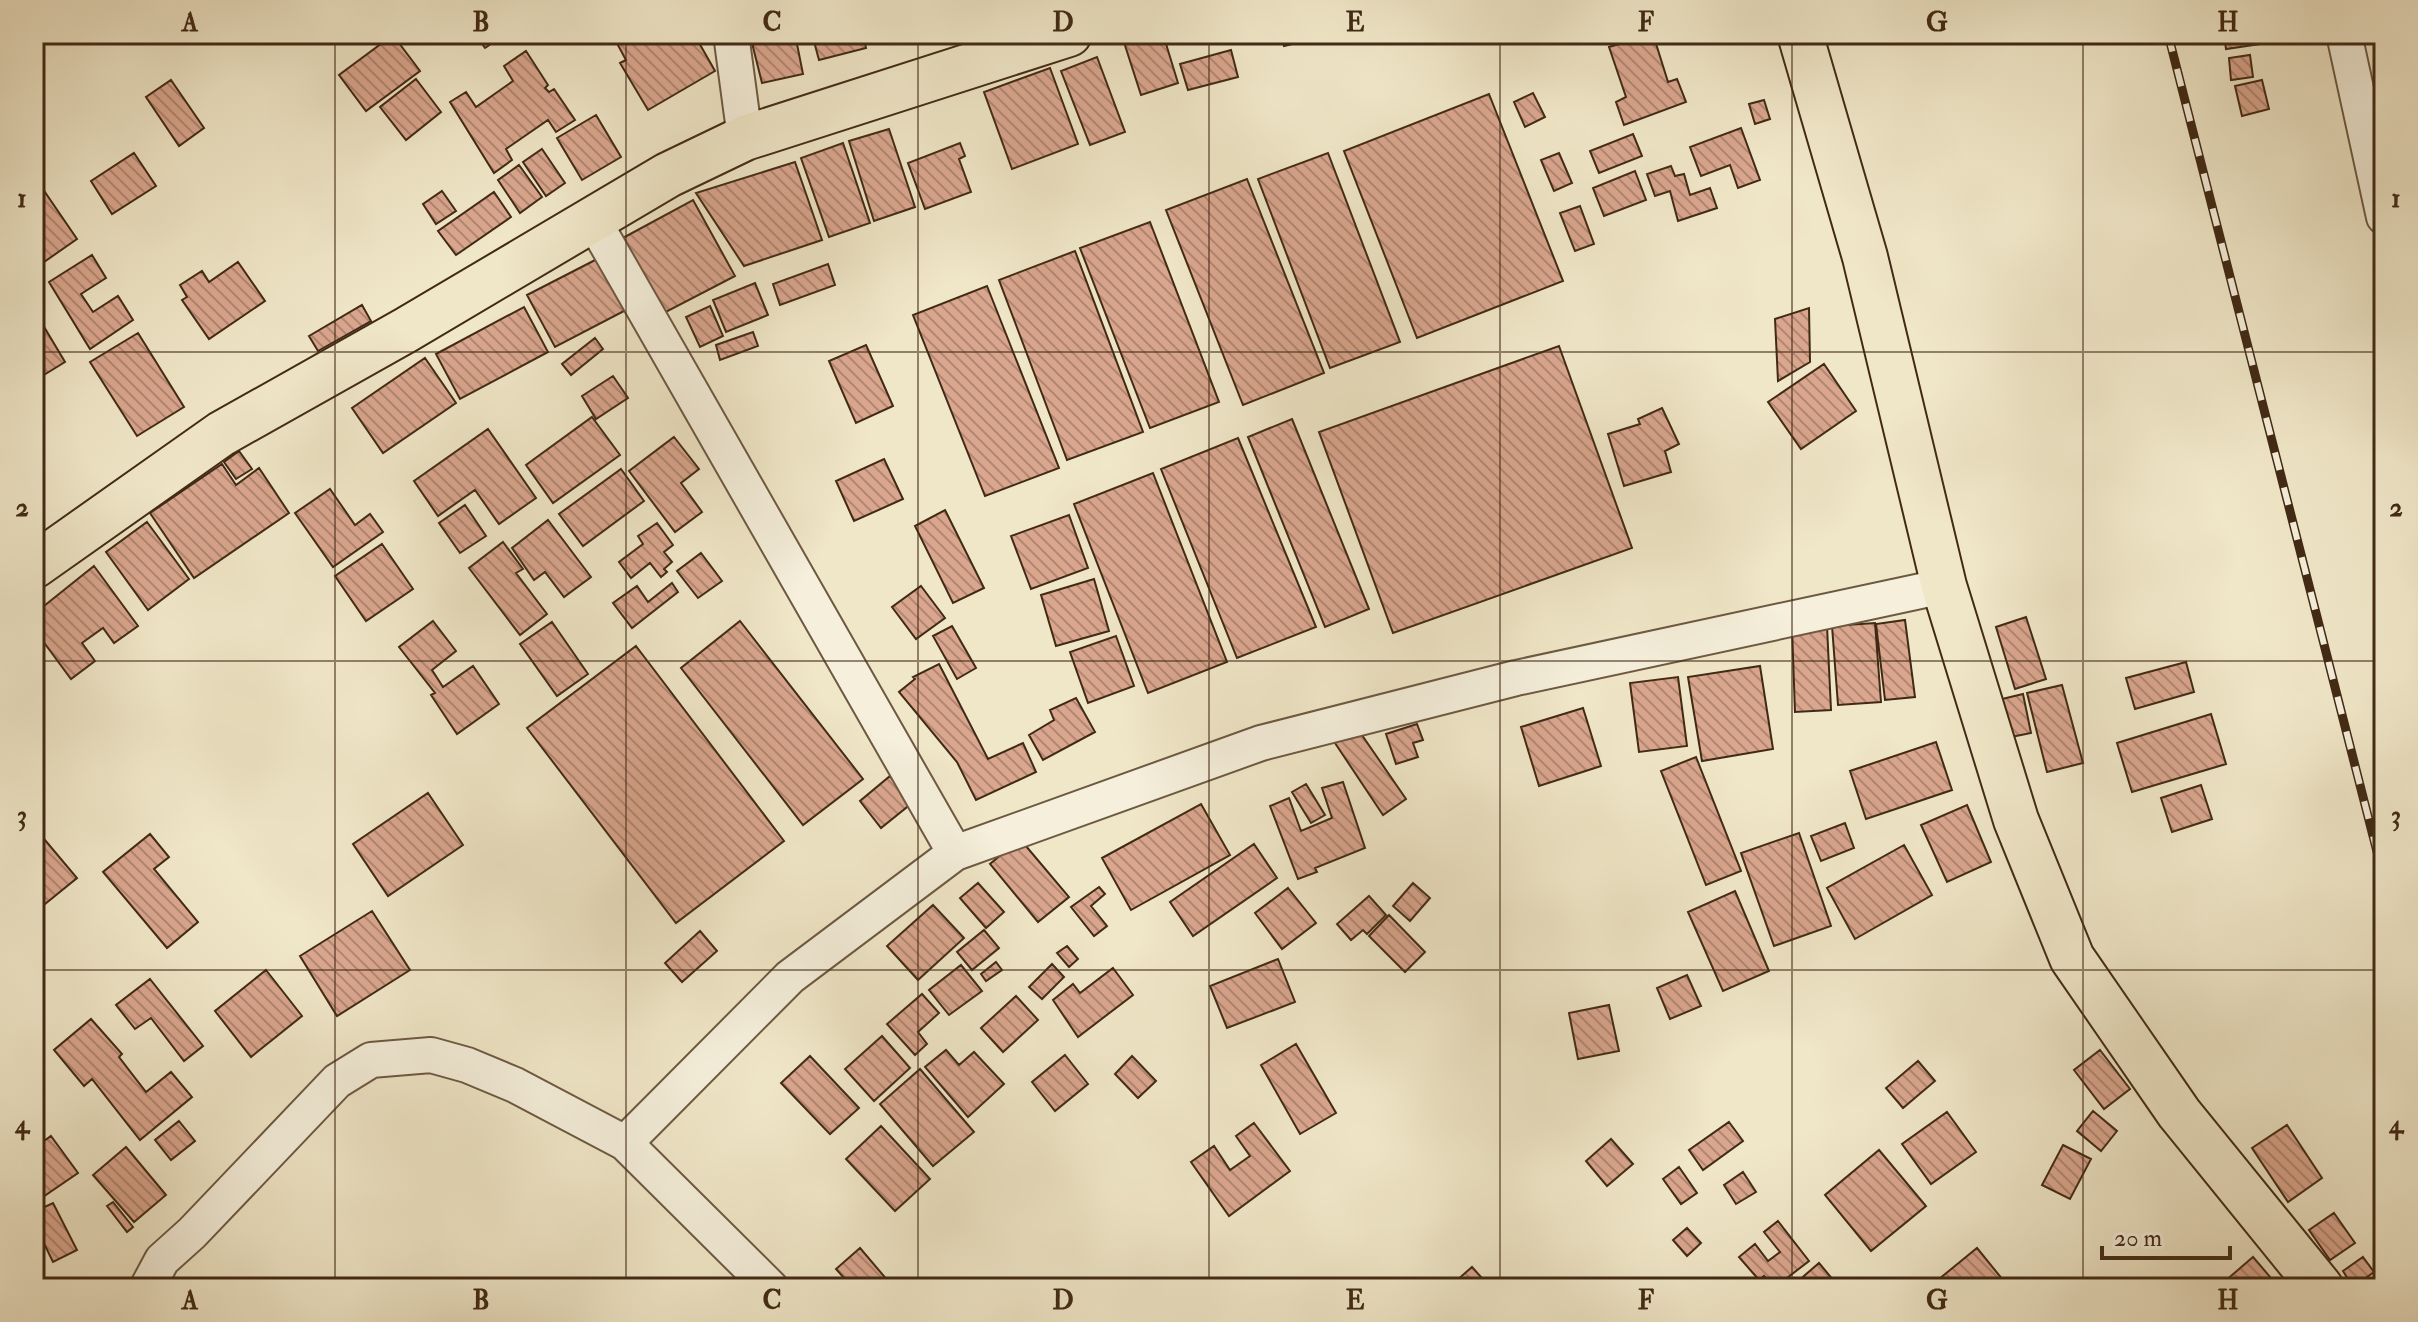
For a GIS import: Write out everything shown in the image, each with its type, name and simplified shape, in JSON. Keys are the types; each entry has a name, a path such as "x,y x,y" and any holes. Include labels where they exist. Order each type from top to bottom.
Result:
{"main road":[{"path":"34,566 221,434 406,330 668,175 745,138 1069,34"},
{"path":"1800,34 1865,257 1944,586 2016,820 2072,958 2179,1113 2321,1288"}],"street":[{"path":"731,34 745,138"},
{"path":"2344,34 2384,217"},
{"path":"593,220 955,853"},
{"path":"625,1143 790,977 955,853 1261,743 1516,678 1944,586"},
{"path":"147,1288 162,1260 192,1233 337,1081 371,1060 431,1055 467,1065 515,1085 625,1143 771,1288"}],"building":[{"path":"475,34 506,34 485,48"},
{"path":"612,34 694,34 715,71 648,110 620,63 626,60"},
{"path":"795,34 803,74 762,83 751,39"},
{"path":"812,34 863,34 866,48 819,60"},
{"path":"1163,34 1178,83 1141,95 1122,36"},
{"path":"1280,34 1316,34 1317,38 1284,46"},
{"path":"1331,34 1372,34 1372,35 1334,44"},
{"path":"1653,34 1668,82 1677,79 1686,102 1624,125 1616,102 1626,97 1609,47"},
{"path":"2224,34 2260,34 2261,44 2226,49"},
{"path":"393,35 420,71 366,111 339,75"},
{"path":"1231,50 1238,77 1188,90 1180,64"},
{"path":"526,51 548,85 545,88 549,92 554,89 575,120 556,132 548,120 506,149 512,160 494,173 450,102 466,92 476,107 513,81 504,66"},
{"path":"2250,55 2253,77 2231,80 2229,58"},
{"path":"1097,57 1125,132 1090,145 1061,71"},
{"path":"1050,68 1078,144 1012,169 984,92"},
{"path":"416,79 441,112 406,140 380,107"},
{"path":"171,80 204,128 179,146 146,97"},
{"path":"2262,80 2269,109 2242,116 2235,86"},
{"path":"1533,93 1545,117 1525,127 1514,102"},
{"path":"1489,94 1563,281 1417,338 1344,151"},
{"path":"1764,100 1770,119 1755,124 1749,104"},
{"path":"596,115 621,157 582,180 557,138"},
{"path":"1741,128 1760,180 1738,188 1730,165 1701,176 1690,147"},
{"path":"889,129 915,207 874,221 849,141"},
{"path":"1633,134 1642,156 1599,173 1590,151"},
{"path":"843,143 870,223 829,237 801,158"},
{"path":"960,143 965,156 959,159 971,192 925,209 908,163"},
{"path":"542,149 565,183 546,196 523,162"},
{"path":"134,153 156,186 112,214 91,181"},
{"path":"1328,153 1400,342 1330,368 1258,179"},
{"path":"1559,153 1572,183 1554,191 1541,160"},
{"path":"795,162 822,240 744,266 696,193"},
{"path":"519,165 542,197 520,213 498,180"},
{"path":"1671,166 1675,176 1684,174 1690,195 1710,188 1717,208 1678,221 1670,191 1655,196 1647,174"},
{"path":"1635,171 1646,200 1604,216 1593,188"},
{"path":"34,176 77,239 34,269"},
{"path":"1247,179 1324,373 1243,405 1166,210"},
{"path":"442,191 456,211 436,224 423,204"},
{"path":"494,192 511,217 456,255 438,231"},
{"path":"693,200 735,276 662,314 621,239"},
{"path":"1580,206 1594,244 1575,251 1560,213"},
{"path":"1150,222 1219,402 1150,428 1080,248"},
{"path":"1075,251 1143,432 1067,460 999,280"},
{"path":"92,255 106,278 81,294 93,312 118,296 133,320 90,349 49,282"},
{"path":"603,256 626,310 555,347 527,295"},
{"path":"238,262 265,301 209,339 182,300 187,297 180,285 202,271 209,282"},
{"path":"828,264 835,285 780,305 773,284"},
{"path":"755,283 768,315 726,332 713,300"},
{"path":"987,286 1059,468 985,496 913,315"},
{"path":"362,305 371,321 318,351 309,336"},
{"path":"710,306 723,336 700,347 686,317"},
{"path":"524,307 548,352 460,399 436,354"},
{"path":"1809,308 1810,362 1778,381 1775,319"},
{"path":"37,315 65,362 34,381 34,317"},
{"path":"753,332 758,346 720,360 716,345"},
{"path":"138,333 184,407 137,436 90,362"},
{"path":"595,338 603,349 571,375 562,364"},
{"path":"866,345 893,406 856,423 829,361"},
{"path":"1559,346 1632,548 1393,633 1319,432"},
{"path":"425,358 456,403 383,453 352,408"},
{"path":"1824,364 1856,411 1801,449 1768,402"},
{"path":"613,376 628,398 596,419 582,396"},
{"path":"1662,408 1679,444 1665,451 1671,472 1624,486 1608,434 1640,424 1638,419"},
{"path":"592,417 620,455 553,503 526,465"},
{"path":"1292,419 1369,609 1325,627 1248,437"},
{"path":"488,429 536,498 499,524 475,490 438,516 414,481"},
{"path":"674,437 699,469 681,483 702,512 675,532 629,471"},
{"path":"1238,438 1316,627 1237,658 1161,469"},
{"path":"239,451 252,469 236,479 224,462"},
{"path":"884,459 903,499 854,521 836,481"},
{"path":"222,464 236,485 259,468 289,513 194,578 150,513"},
{"path":"621,469 644,501 583,546 559,514"},
{"path":"1153,473 1227,662 1148,693 1074,504"},
{"path":"330,489 355,525 370,514 383,532 333,567 295,513"},
{"path":"465,505 486,536 460,553 439,523"},
{"path":"945,510 984,588 953,603 915,526"},
{"path":"1069,515 1088,568 1031,589 1011,536"},
{"path":"548,520 591,577 564,597 545,572 534,580 512,548"},
{"path":"147,522 189,579 148,610 106,552"},
{"path":"657,523 673,545 664,552 672,562 661,577 650,563 631,578 619,562 643,544 638,536"},
{"path":"503,542 523,569 516,573 547,614 520,635 469,568"},
{"path":"382,544 413,589 366,621 335,576"},
{"path":"701,553 722,581 698,598 677,571"},
{"path":"94,566 138,626 114,643 103,628 82,643 95,661 71,679 34,629 34,614"},
{"path":"1094,579 1109,631 1056,646 1041,595"},
{"path":"672,583 678,592 632,628 613,603 637,586 648,602"},
{"path":"921,586 945,618 916,639 892,607"},
{"path":"2026,617 2046,679 2015,689 1996,627"},
{"path":"1905,620 1915,697 1885,700 1876,624"},
{"path":"433,621 456,651 432,670 443,687 473,666 499,704 457,734 431,695 435,693 399,647"},
{"path":"740,621 863,779 803,825 681,668"},
{"path":"552,622 588,674 557,696 520,644"},
{"path":"1875,623 1881,702 1838,705 1832,626"},
{"path":"952,626 976,668 957,679 933,636"},
{"path":"1827,626 1831,710 1795,712 1792,628"},
{"path":"1116,636 1134,686 1088,703 1070,652"},
{"path":"636,646 784,841 676,923 527,728"},
{"path":"2186,662 2194,692 2135,709 2126,678"},
{"path":"939,664 988,759 1023,743 1036,772 976,800 957,762 899,692 915,679 913,677"},
{"path":"1760,666 1773,749 1702,761 1688,677"},
{"path":"1678,677 1687,746 1639,752 1630,683"},
{"path":"2062,685 2083,763 2047,772 2027,693"},
{"path":"2023,694 2031,733 2011,737 2002,699"},
{"path":"1076,698 1095,732 1043,760 1029,735 1054,720 1050,710"},
{"path":"1583,708 1601,766 1539,786 1521,727"},
{"path":"2211,714 2226,764 2132,792 2117,743"},
{"path":"1417,724 1423,740 1413,743 1418,757 1396,764 1386,734"},
{"path":"1355,725 1406,799 1383,815 1333,740"},
{"path":"1936,742 1952,790 1866,819 1850,771"},
{"path":"1696,757 1741,871 1706,885 1661,771"},
{"path":"890,776 912,803 881,828 860,801"},
{"path":"1343,782 1365,848 1315,868 1317,872 1298,879 1270,806 1289,798 1301,831 1332,818 1322,788"},
{"path":"1306,784 1325,815 1311,823 1292,792"},
{"path":"2201,785 2212,819 2172,832 2161,798"},
{"path":"428,793 463,845 388,896 353,844"},
{"path":"1201,804 1230,855 1131,910 1102,858"},
{"path":"1967,805 1991,862 1947,882 1921,825"},
{"path":"1845,823 1854,848 1821,861 1811,836"},
{"path":"34,827 77,878 34,913"},
{"path":"1799,833 1831,926 1774,946 1741,853"},
{"path":"150,834 169,857 154,869 198,922 167,948 103,872"},
{"path":"1020,839 1069,897 1038,922 990,864"},
{"path":"1254,844 1277,878 1193,936 1170,902"},
{"path":"1904,845 1932,895 1855,939 1827,888"},
{"path":"978,883 1004,912 986,928 960,898"},
{"path":"1413,883 1430,898 1410,921 1393,906"},
{"path":"1099,887 1105,894 1091,906 1107,926 1094,936 1071,907"},
{"path":"1288,888 1316,923 1282,949 1255,913"},
{"path":"1735,891 1769,971 1723,991 1688,912"},
{"path":"1369,896 1386,915 1367,934 1363,930 1351,940 1337,924"},
{"path":"933,905 964,938 918,980 887,946"},
{"path":"372,911 410,970 337,1016 300,956"},
{"path":"1389,915 1425,952 1405,972 1369,936"},
{"path":"984,930 999,948 972,970 957,952"},
{"path":"700,931 717,951 682,982 665,963"},
{"path":"1067,946 1078,959 1069,967 1057,953"},
{"path":"1278,959 1295,1002 1227,1028 1210,986"},
{"path":"996,962 1002,970 986,981 981,974"},
{"path":"1052,964 1064,977 1042,999 1029,987"},
{"path":"961,965 982,991 949,1015 929,990"},
{"path":"1113,968 1133,995 1078,1037 1053,1000 1073,984 1080,993"},
{"path":"266,970 302,1016 251,1057 215,1011"},
{"path":"1687,975 1701,1006 1670,1019 1657,988"},
{"path":"150,979 203,1046 184,1061 151,1018 135,1029 116,1005"},
{"path":"922,994 939,1013 918,1032 927,1044 915,1055 887,1024"},
{"path":"1016,996 1038,1020 1003,1052 981,1028"},
{"path":"1609,1005 1619,1051 1578,1059 1569,1013"},
{"path":"91,1019 122,1054 119,1057 146,1092 171,1072 192,1097 140,1140 92,1079 84,1086 54,1050"},
{"path":"882,1036 910,1068 874,1101 845,1069"},
{"path":"1296,1044 1336,1113 1300,1134 1261,1065"},
{"path":"946,1050 959,1065 974,1052 1004,1084 968,1117 925,1067"},
{"path":"2100,1050 2130,1089 2104,1109 2074,1070"},
{"path":"1065,1055 1088,1084 1055,1111 1032,1082"},
{"path":"810,1056 859,1108 830,1134 781,1083"},
{"path":"1132,1056 1156,1081 1138,1098 1115,1074"},
{"path":"1918,1061 1935,1081 1903,1108 1886,1088"},
{"path":"920,1069 974,1132 933,1166 880,1104"},
{"path":"2093,1111 2117,1131 2101,1151 2077,1131"},
{"path":"1947,1112 1976,1152 1931,1184 1902,1144"},
{"path":"179,1121 195,1141 171,1160 155,1140"},
{"path":"1729,1122 1743,1141 1703,1170 1689,1150"},
{"path":"1254,1123 1290,1171 1229,1216 1191,1162 1214,1146 1230,1170 1250,1156 1236,1136"},
{"path":"2287,1125 2322,1178 2288,1202 2252,1148"},
{"path":"881,1126 930,1179 895,1211 846,1159"},
{"path":"51,1136 78,1173 34,1203 34,1148"},
{"path":"1611,1139 1633,1164 1607,1186 1586,1161"},
{"path":"2063,1145 2091,1159 2070,1199 2042,1185"},
{"path":"126,1147 166,1195 134,1222 93,1175"},
{"path":"1879,1150 1926,1206 1871,1251 1825,1195"},
{"path":"1679,1167 1697,1193 1681,1204 1663,1179"},
{"path":"1743,1172 1756,1192 1736,1204 1724,1185"},
{"path":"113,1202 133,1227 127,1232 107,1206"},
{"path":"53,1203 77,1250 53,1262 34,1223 34,1212"},
{"path":"2334,1213 2355,1243 2330,1260 2309,1230"},
{"path":"1778,1221 1809,1261 1774,1288 1764,1276 1759,1280 1739,1257 1755,1244 1768,1261 1780,1252 1764,1232"},
{"path":"1687,1228 1701,1243 1687,1256 1673,1240"},
{"path":"860,1248 894,1288 853,1288 836,1269"},
{"path":"1977,1248 2003,1280 1994,1288 1928,1288"},
{"path":"2253,1257 2271,1278 2258,1288 2217,1288"},
{"path":"2363,1257 2374,1272 2353,1287 2343,1271"},
{"path":"1819,1263 1834,1281 1826,1288 1790,1288"},
{"path":"1472,1267 1491,1288 1448,1288"}],"railway":[{"path":"2168,34 2384,879"}]}
